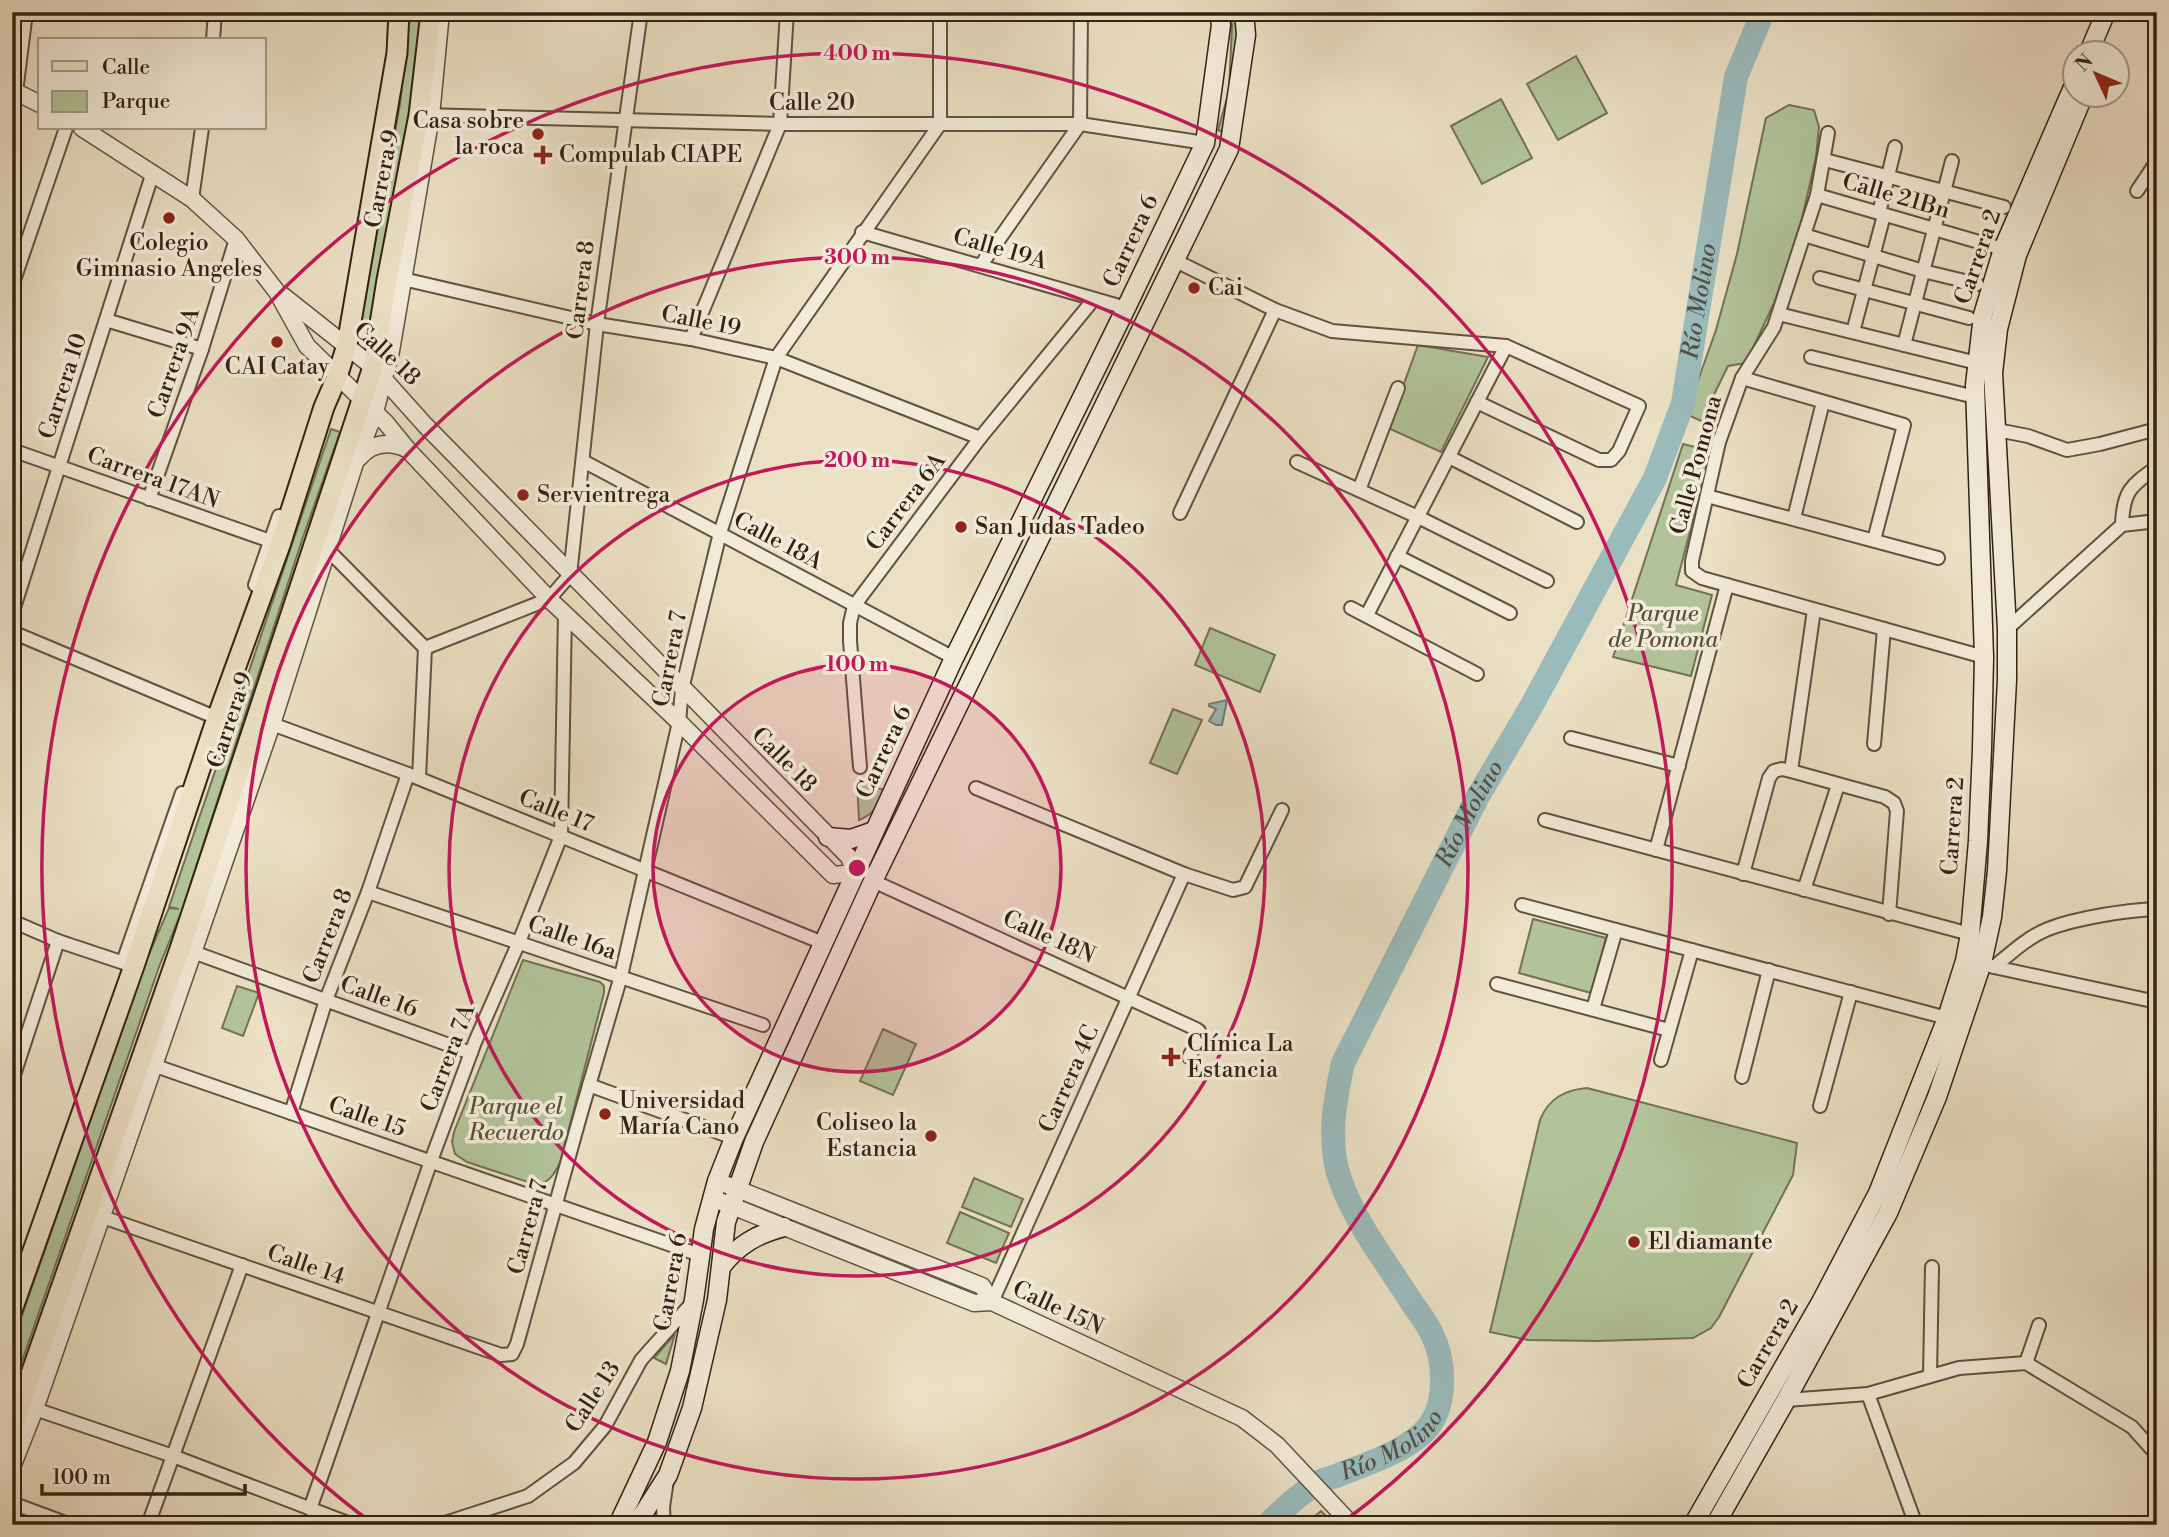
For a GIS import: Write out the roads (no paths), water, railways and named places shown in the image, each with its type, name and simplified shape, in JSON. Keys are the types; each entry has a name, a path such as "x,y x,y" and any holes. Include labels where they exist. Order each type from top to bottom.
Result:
{"main road":[{"name":"Carrera 9","path":"12,1310 213,717 347,345 395,64 399,12"},
{"name":"Carrera 9","path":"12,1428 95,1214 113,1139 146,1063 180,948 379,372 387,280 425,116 431,12"},
{"name":"Carrera 6","path":"618,1525 657,1443 680,1371 714,1189 733,1138 954,658 1205,143 1221,25 1219,12"},
{"name":"Carrera 6","path":"636,1525 668,1475 692,1408 717,1300 726,1222 754,1142 873,881 1229,149 1246,35 1244,12"},
{"path":"2095,38 2106,12"},
{"path":"2108,38 2119,12"},
{"name":"Carrera 2","path":"1693,1525 1821,1302 1878,1193 1947,1018 1965,961 1970,934 1979,815 1984,657 1975,397 1977,363 1983,315 2003,249 2064,108"},
{"name":"Carrera 2","path":"1715,1525 1888,1213 1988,965 1997,871 2007,680 2007,629 1993,373 1998,329 2017,255 2078,108"},
{"path":"828,836 851,839 874,831"},
{"path":"113,1139 116,1173"},
{"path":"721,1267 745,1242 757,1235 783,1227"}],"street":[{"path":"26,12 14,91 38,103"},
{"path":"213,38 215,12"},
{"path":"379,372 403,279 442,12"},
{"name":"Carrera 8","path":"570,575 597,324 641,12"},
{"path":"691,339 780,124 787,12"},
{"path":"940,12 940,124"},
{"path":"981,265 1080,124 1081,12"},
{"name":"Calle 20","path":"425,116 780,124 1080,124 1205,143"},
{"name":"Carrera 7","path":"512,1354 621,976 679,722 682,689 720,533 776,358 940,124"},
{"path":"12,286 65,130"},
{"path":"85,130 192,199 236,239 277,292"},
{"path":"192,199 202,130"},
{"path":"1742,378 1774,327 1779,314 1817,195 1828,133"},
{"path":"1853,332 1873,256 1886,176 1895,147"},
{"path":"1825,160 2004,207"},
{"path":"1903,345 1952,161"},
{"path":"2137,191 2157,161"},
{"name":"Carrera 10","path":"12,614 153,172"},
{"name":"Calle 21Bn","path":"1817,195 2003,249"},
{"name":"Calle 19A","path":"862,232 1126,308"},
{"path":"1804,235 1923,271 1978,284"},
{"name":"Carrera 9A","path":"149,499 202,349 236,239"},
{"path":"1174,260 1275,310 1332,331 1506,346 1639,406 1619,451 1611,460 1599,460 1477,402"},
{"path":"1820,278 1969,318"},
{"name":"Calle 19","path":"403,279 597,324 691,339 776,358 980,438"},
{"name":"Calle 18","path":"277,292 379,372 425,425 570,575 849,857 855,873 833,875 679,722 549,599 408,450 386,423 307,346 277,292"},
{"name":"Carrera 6A","path":"854,606 980,438 1094,299"},
{"path":"1180,513 1275,310"},
{"path":"1779,314 1977,363"},
{"path":"106,320 202,349"},
{"path":"1367,615 1506,346"},
{"path":"1811,357 1975,397"},
{"name":"Calle Pomona","path":"1874,540 1904,425 1742,378 1719,442 1692,571 1702,578 1984,657"},
{"path":"1359,490 1398,388"},
{"path":"1794,518 1823,402"},
{"path":"14,1463 35,1409 95,1214 116,1173 146,1063 193,952 271,724 355,463 368,406"},
{"path":"1997,430 2028,436 2067,450 2157,429"},
{"path":"355,463 363,452 386,443 398,444 408,450"},
{"name":"Carrera 17AN","path":"12,450 275,543"},
{"path":"1449,457 1577,522"},
{"name":"Calle 18A","path":"583,461 954,658"},
{"path":"1297,462 1547,580"},
{"path":"2122,525 2123,502 2134,484 2157,467"},
{"path":"1707,496 1938,558"},
{"path":"2007,629 2122,525 2157,521"},
{"path":"328,550 425,648 549,599 570,575"},
{"path":"1397,556 1510,613"},
{"path":"1656,850 1727,585"},
{"path":"854,606 850,641 860,767"},
{"path":"1351,608 1477,674"},
{"path":"1791,771 1814,610"},
{"name":"Carrera 7A","path":"310,1509 471,1053 561,836 565,614"},
{"path":"1874,744 1884,629"},
{"path":"12,632 213,717"},
{"name":"Carrera 8","path":"291,1113 326,1000 414,776 425,648"},
{"name":"Calle 17","path":"271,724 414,776 822,943"},
{"path":"1571,738 1679,765"},
{"path":"1743,874 1769,778 1774,771 1791,771 1885,797 1894,803 1897,811 1889,914"},
{"path":"1804,890 1838,785"},
{"path":"976,788 1184,874 1233,890 1245,887 1282,810"},
{"path":"1545,821 1970,934"},
{"name":"Calle 18N","path":"855,873 1199,1031 1199,1039 1189,1057"},
{"name":"Carrera 4C","path":"992,1302 1184,874"},
{"name":"Calle 16a","path":"368,892 763,1025"},
{"path":"1522,905 1947,1018"},
{"path":"1988,965 2047,929 2134,909 2157,909"},
{"path":"12,920 58,941 128,964"},
{"path":"1593,1009 1616,930"},
{"path":"12,1081 58,941"},
{"path":"1661,1059 1692,950"},
{"name":"Calle 16","path":"193,952 471,1053"},
{"path":"1988,965 2157,1002"},
{"path":"1742,1077 1769,970"},
{"path":"1497,984 1669,1030"},
{"path":"1820,1106 1851,992"},
{"name":"Calle 15","path":"146,1063 700,1255"},
{"path":"589,1085 733,1138"},
{"path":"714,1189 733,1197 783,1227 974,1304 992,1302"},
{"name":"Calle 15N","path":"733,1197 982,1286 992,1302 1242,1418 1277,1445 1347,1520"},
{"name":"Calle 14","path":"95,1214 501,1355 512,1354"},
{"path":"148,1525 242,1265"},
{"path":"1930,1376 1932,1267"},
{"name":"Calle 13","path":"435,1525 528,1496 574,1462 605,1426 641,1360 694,1300"},
{"path":"2026,1363 2039,1325"},
{"path":"1786,1400 1868,1394 1959,1368 2026,1363 2132,1427 2157,1455"},
{"path":"1868,1394 1916,1525"},
{"path":"35,1409 173,1456 353,1525"},
{"name":"Carrera 6","path":"664,1525 663,1507 668,1475"},
{"path":"12,1503 71,1525"}],"water":[{"path":"1227,700 1222,725 1209,721 1216,709 1209,704"}],"waterway":[{"name":"Río Molino","path":"1267,1525 1299,1496 1321,1481 1376,1460 1412,1442 1429,1426 1439,1405 1442,1368 1432,1334 1363,1227 1346,1195 1336,1165 1333,1135 1343,1063 1477,798 1532,705 1655,478 1683,403 1736,77 1763,12"}],"place":[{"name":"Casa sobre la roca","path":"538,134"},
{"name":"Compulab CIAPE","path":"543,155"},
{"name":"Colegio Gimnasio Angeles","path":"169,218"},
{"name":"Cai","path":"1194,288"},
{"name":"CAI Catay","path":"277,342"},
{"name":"Servientrega","path":"523,495"},
{"name":"San Judas Tadeo","path":"961,527"},
{"name":"Clínica La Estancia","path":"1171,1057"},
{"name":"Universidad María Cano","path":"605,1114"},
{"name":"Coliseo la Estancia","path":"931,1136"},
{"name":"El diamante","path":"1634,1242"}],"park label":[{"name":"Parque de Pomona","path":"1663,627"},
{"name":"Parque el Recuerdo","path":"516,1120"}]}
